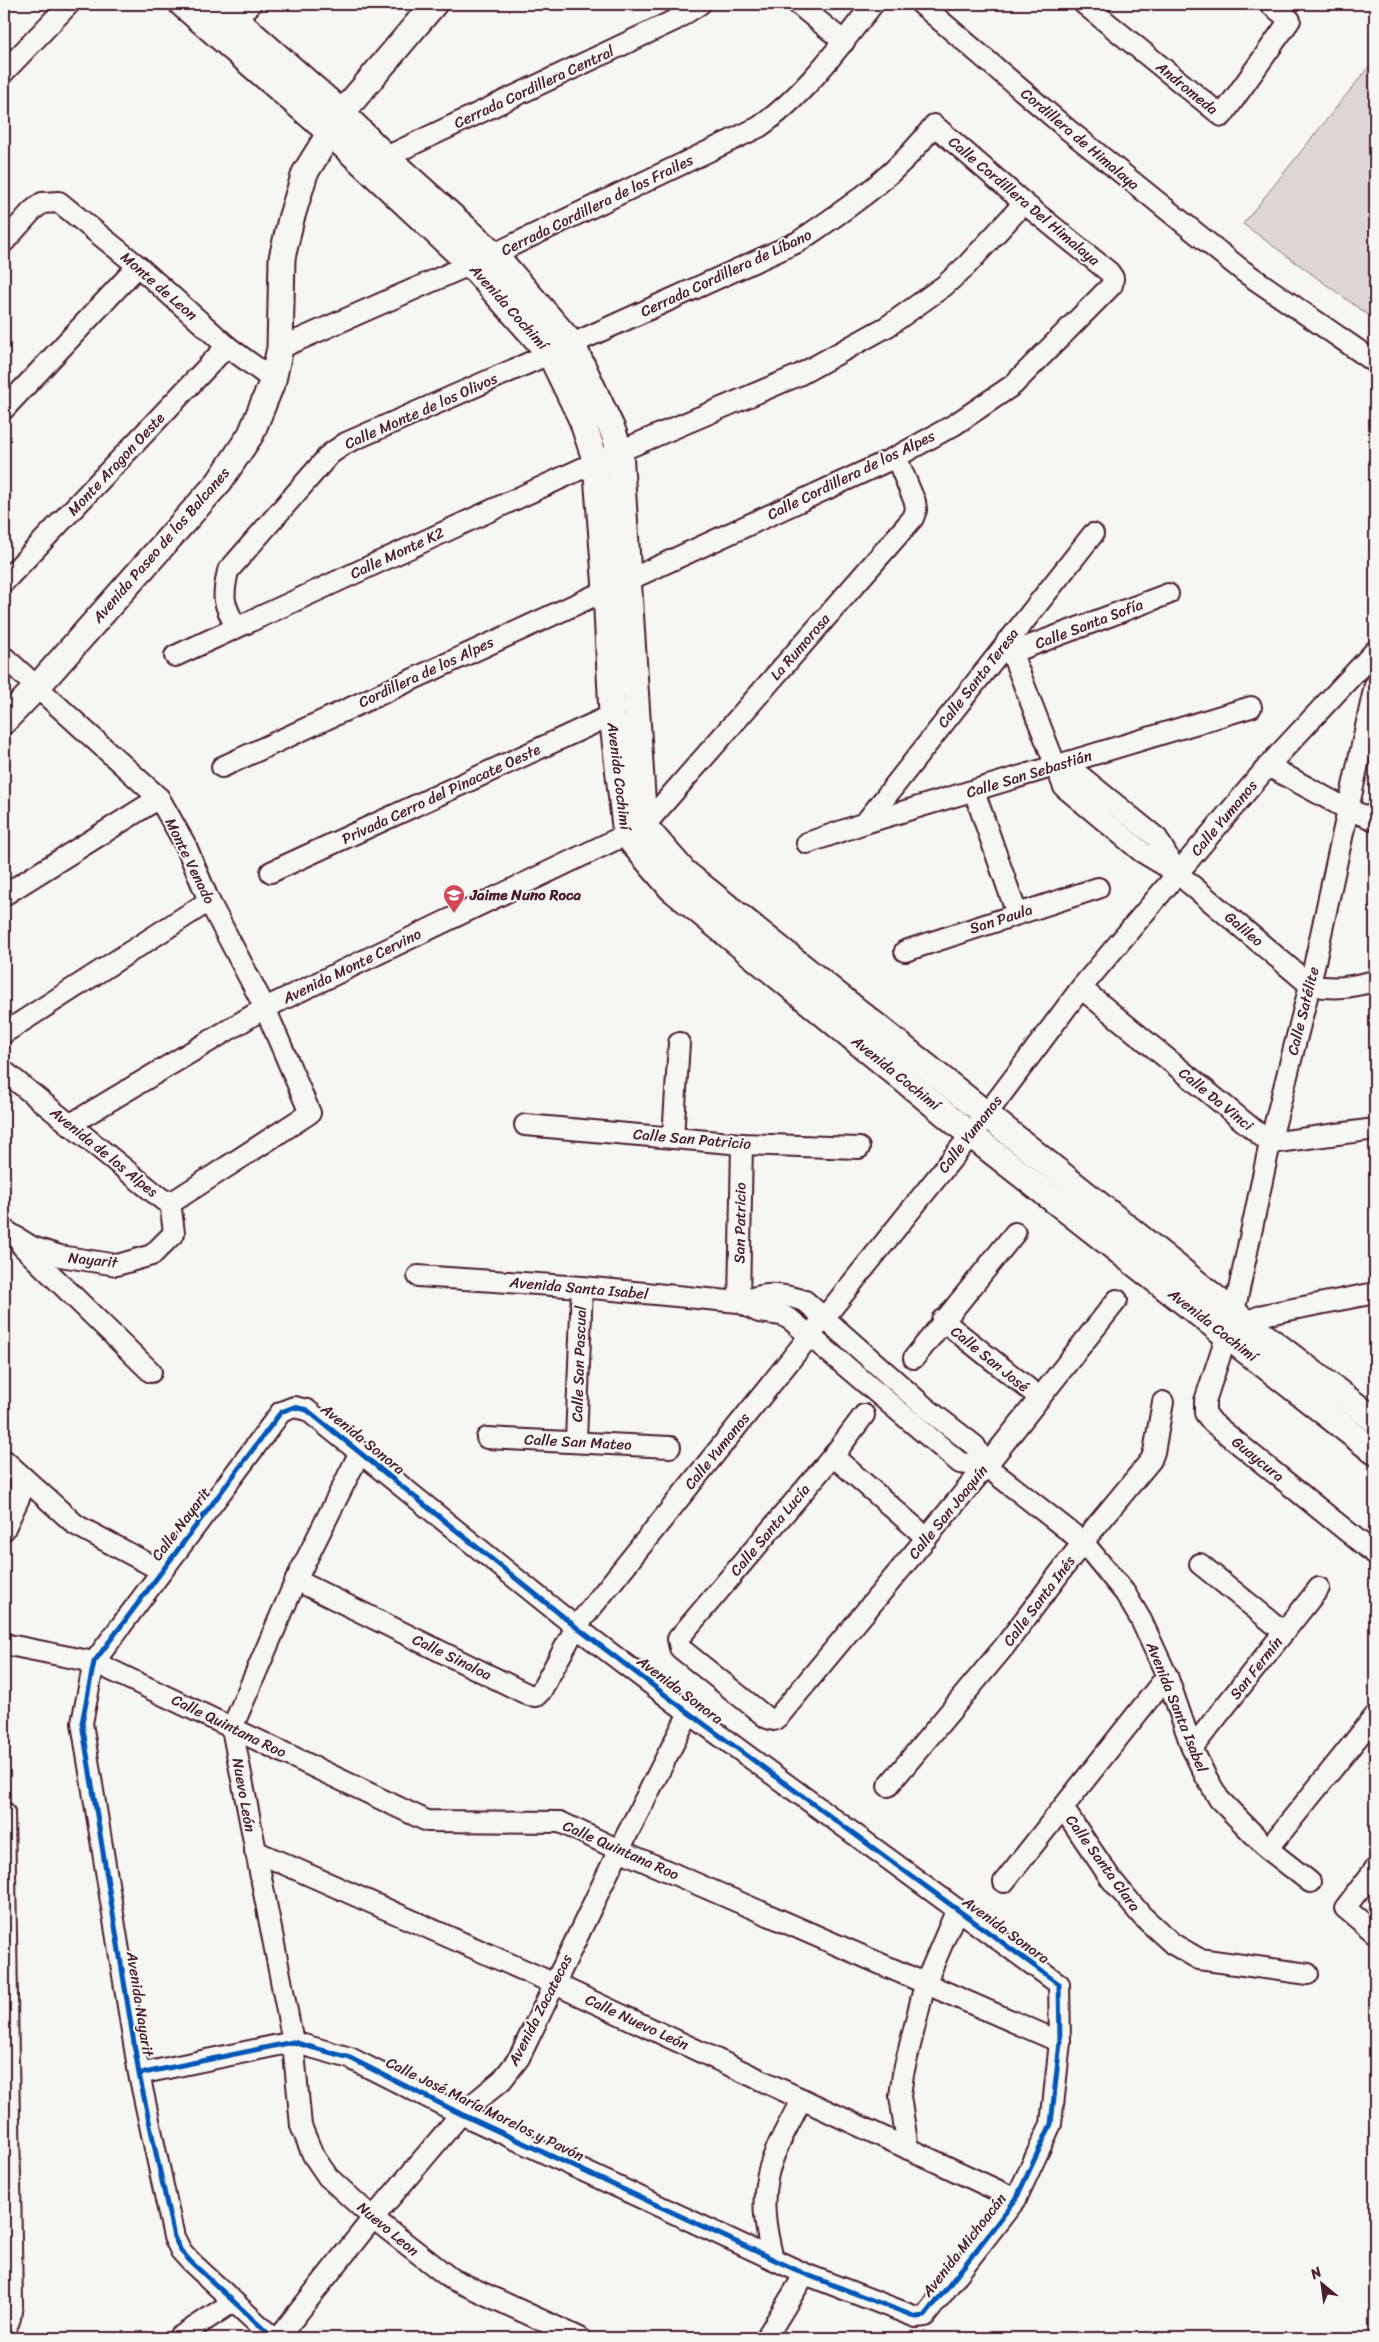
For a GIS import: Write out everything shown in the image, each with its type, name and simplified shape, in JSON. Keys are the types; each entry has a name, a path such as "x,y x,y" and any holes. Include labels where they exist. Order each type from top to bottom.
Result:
{"street":[{"path":"4,72 69,4"},
{"name":"Avenida Cochimí","path":"182,4 336,123"},
{"name":"Avenida Paseo de los Balcanes","path":"4,721 38,686 219,482 251,434 273,380 280,348 282,258 305,173 336,123 434,4"},
{"name":"Cerrada Cordillera Central","path":"378,163 676,20 700,4"},
{"path":"798,4 844,42"},
{"name":"Cerrada Cordillera de los Frailes","path":"280,348 472,265 759,127 780,112 844,42 873,4"},
{"name":"Cordillera de Himalaya","path":"921,4 1066,128 1243,271 1375,362"},
{"name":"Andromeda","path":"1084,4 1222,116 1290,20 1270,4"},
{"name":"Avenida Cochimí","path":"235,9 336,123 378,163 472,265 550,354 582,420 596,462 606,589 612,715 635,831 671,888 971,1135 1236,1324 1375,1420"},
{"name":"Calle Cordillera Del Himalaya","path":"934,125 1024,203 1109,272 1113,278"},
{"name":"Cerrada Cordillera de Líbano","path":"572,344 798,242 866,196 919,145 934,125"},
{"name":"Avenida Cochimí","path":"378,163 494,254 572,344 612,429 620,451 630,579 635,831 986,1115 1236,1324 1375,1452"},
{"name":"Monte de Leon","path":"4,242 42,203 58,202 138,266 227,346 273,380"},
{"name":"Calle Monte K2","path":"174,656 620,451 799,375 888,326 944,286 967,265 1024,203"},
{"path":"4,410 138,266"},
{"name":"Calle Cordillera de los Alpes","path":"630,579 896,457 954,424 1012,385 1112,284 1113,278"},
{"name":"Calle Monte de los Olivos","path":"236,627 225,606 224,591 228,571 330,454 346,443 572,344"},
{"name":"Monte Aragon Oeste","path":"4,582 227,346"},
{"name":"La Rumorosa","path":"635,831 913,518 916,510 915,502 896,457"},
{"name":"Calle Santa Teresa","path":"865,823 1009,647 1093,534"},
{"name":"Cordillera de los Alpes","path":"222,767 630,579"},
{"name":"Calle Santa Sofía","path":"1009,647 1168,594"},
{"path":"1009,647 1056,765"},
{"name":"Calle Yumanos","path":"576,1627 971,1135 1080,988 1268,766 1375,651"},
{"name":"Monte Venado","path":"4,657 159,798 186,846 209,902 265,1008 310,1114"},
{"name":"Calle Satélite","path":"1236,1324 1270,1143 1310,985 1375,685"},
{"name":"Calle San Sebastián","path":"807,843 865,823 1251,707"},
{"name":"Privada Cerro del Pinacate Oeste","path":"271,872 612,715"},
{"name":"Galileo","path":"1056,765 1078,774 1158,838 1177,873 1310,985"},
{"path":"1268,766 1347,809 1375,820"},
{"path":"974,791 1017,914"},
{"path":"4,895 159,798"},
{"name":"Avenida Monte Cervino","path":"69,1125 265,1008 635,831"},
{"name":"San Paula","path":"905,952 1098,888"},
{"path":"4,1033 209,902"},
{"path":"1310,985 1330,989 1375,981"},
{"name":"Calle Da Vinci","path":"1080,988 1270,1143"},
{"path":"673,1138 679,1043"},
{"name":"Avenida de los Alpes","path":"4,1071 164,1200 170,1201 177,1199 310,1114"},
{"name":"Calle San Patricio","path":"525,1125 742,1144 859,1148"},
{"path":"1270,1143 1375,1129"},
{"name":"San Patricio","path":"739,1302 742,1144"},
{"name":"Nayarit","path":"5,1230 32,1246 60,1256 117,1265 152,1255 174,1234 170,1201"},
{"path":"5,1230 151,1372"},
{"path":"914,1358 942,1320 1015,1233"},
{"name":"Avenida Santa Isabel","path":"418,1276 582,1287 739,1302 759,1312 782,1315 809,1335 960,1463 986,1466"},
{"name":"Calle San Pascual","path":"576,1441 582,1287"},
{"path":"1236,1324 1263,1315 1375,1293"},
{"name":"Avenida Santa Isabel","path":"739,1302 763,1294 790,1296 805,1301 926,1408 975,1446 986,1466 1083,1542 1126,1593 1141,1620 1167,1676 1192,1748 1219,1799 1268,1849 1310,1882"},
{"name":"Calle San Joaquín","path":"774,1720 928,1538 1116,1300"},
{"name":"Calle San José","path":"942,1320 1039,1397"},
{"name":"Guaycura","path":"1236,1324 1205,1401 1205,1413 1213,1422 1375,1554"},
{"name":"Calle Santa Inés","path":"888,1786 1004,1647 1083,1542 1150,1460 1154,1452 1163,1402"},
{"name":"Avenida Sonora","path":"294,1407 307,1410 576,1627 689,1713 1059,1984"},
{"name":"Calle Nayarit","path":"94,1662 281,1412 294,1407"},
{"path":"913,1423 926,1408"},
{"name":"Calle Santa Lucía","path":"774,1720 767,1718 680,1648 678,1638 833,1456 864,1415"},
{"name":"Calle San Mateo","path":"487,1438 670,1447"},
{"path":"232,1728 296,1580 360,1452"},
{"path":"833,1456 928,1538"},
{"path":"4,1460 76,1525 162,1571"},
{"path":"4,1530 20,1496 21,1476"},
{"path":"1200,1564 1284,1632"},
{"name":"Calle Sinaloa","path":"296,1580 529,1695 536,1696 541,1691 576,1627"},
{"name":"San Fermín","path":"1192,1748 1319,1588"},
{"path":"4,1644 94,1662"},
{"name":"Calle Quintana Roo","path":"94,1662 427,1822 560,1822 619,1850 1060,2042"},
{"name":"Avenida Nayarit","path":"94,1662 82,1722 83,1736 139,2074 174,2238 181,2251 191,2262 273,2338"},
{"path":"1004,1882 1167,1676"},
{"name":"Avenida Zacatecas","path":"278,2338 372,2218 461,2114 502,2080 519,2058 619,1850 689,1713"},
{"path":"1268,1849 1375,1716"},
{"name":"Nuevo León","path":"232,1728 293,2042"},
{"name":"Calle Santa Clara","path":"1063,1808 1111,1878 1142,1916 1173,1944 1199,1958 1308,1974"},
{"path":"4,1812 12,2304 10,2318 4,2333"},
{"name":"Calle Nuevo León","path":"255,1852 555,1984 1016,2200"},
{"path":"1375,1869 1345,1908 1375,1933"},
{"path":"908,2149 900,2096 903,2074 926,1984 957,1909"},
{"name":"Avenida Michoacán","path":"925,2316 1016,2200 1051,2124 1060,2042 1059,1984"},
{"name":"Calle José María Morelos y Pavón","path":"139,2074 293,2042 350,2058 461,2114 805,2274 916,2317 925,2316"},
{"name":"Nuevo Leon","path":"293,2042 301,2126 313,2155 328,2177 372,2218 450,2278 580,2338"},
{"path":"773,2259 765,2228 763,2197 767,2171 802,2099"},
{"path":"766,2338 805,2274"},
{"path":"178,2338 233,2302"}],"shaded area":[{"path":"1375,59 1375,320 1243,224"}],"cycle path":[{"path":"139,2074 293,2042 350,2058 461,2114 805,2274 916,2317 925,2316 1016,2199 1051,2124 1060,2042 1059,1984 689,1713 576,1627 307,1410 294,1407 281,1412 94,1662 82,1723 139,2074 174,2237 181,2251 191,2262 273,2338"}],"place":[{"name":"Jaime Nuno Roca","path":"454,914"}]}
